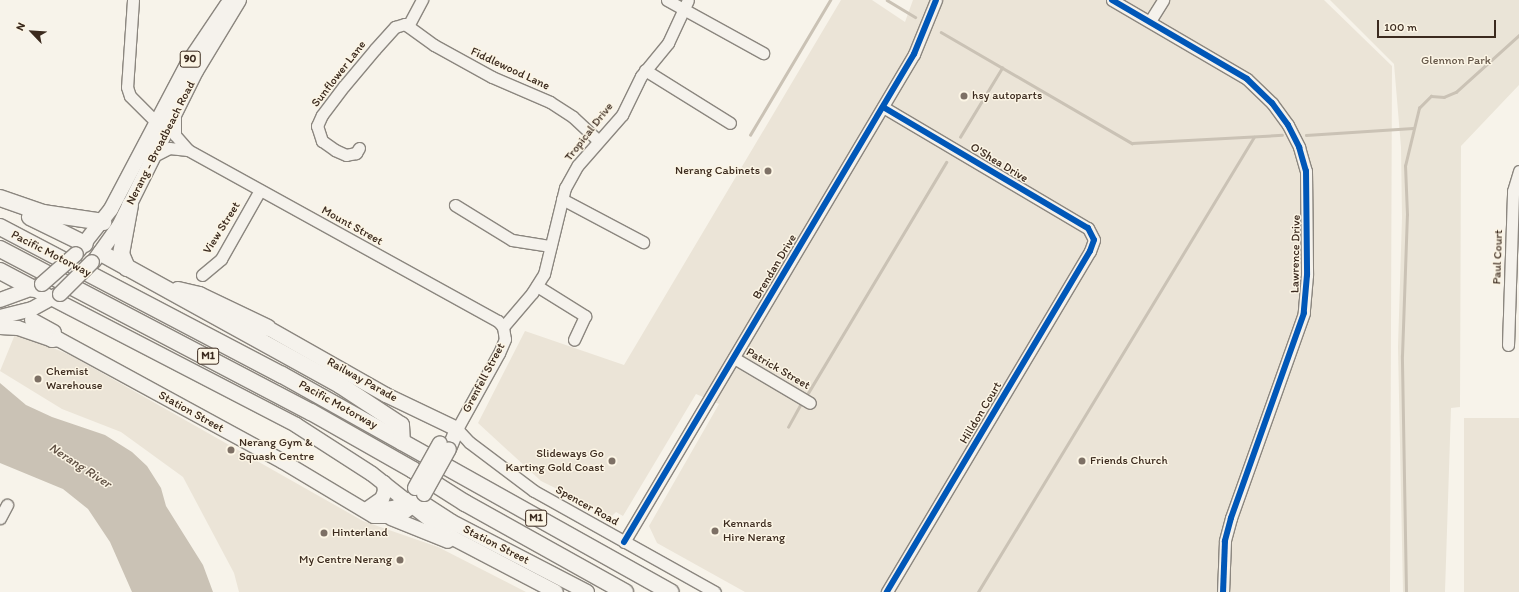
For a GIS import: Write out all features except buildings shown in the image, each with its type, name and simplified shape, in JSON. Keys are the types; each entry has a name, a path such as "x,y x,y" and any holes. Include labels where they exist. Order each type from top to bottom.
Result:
{"highway":[{"path":"0,198 42,213 103,222"},
{"path":"0,202 80,249"},
{"path":"126,268 121,254 130,205"},
{"name":"Pacific Motorway","path":"0,227 275,371 671,592"},
{"name":"Pacific Motorway","path":"0,249 274,391 625,592"},
{"path":"96,258 126,268 283,352 364,400 401,425 402,442"},
{"path":"0,271 38,286"},
{"path":"165,289 185,290 200,295 268,328"}],"main road":[{"name":"Nerang - Broadbeach Road","path":"80,249 103,222 201,40 231,0"},
{"name":"Nerang - Broadbeach Road","path":"96,258 116,233 196,71 239,0"},
{"path":"156,122 172,122"},
{"path":"80,249 96,258"},
{"name":"90","path":"0,300 38,286 80,249"},
{"name":"90","path":"0,316 27,311 56,296 96,258"},
{"path":"38,286 296,425 384,483 414,500"},
{"path":"0,326 24,330 52,340 58,339 55,333 32,320"},
{"name":"Railway Parade","path":"268,328 386,395 457,429"},
{"name":"Station Street","path":"58,339 376,517 392,518 427,534 473,549"},
{"name":"Grenfell Street","path":"414,500 444,446 457,429"},
{"path":"365,510 383,498 384,483"},
{"path":"365,510 392,508 414,500"},
{"path":"392,518 414,500"},
{"name":"Station Street","path":"414,500 444,532 473,549 556,592"},
{"name":"Station Street","path":"414,500 452,522 587,592"}],"street":[{"path":"132,0 127,87 130,96 156,122"},
{"path":"408,26 422,0"},
{"path":"666,0 686,5 763,54"},
{"name":"Brendan Drive","path":"624,542 883,107 924,35 936,0"},
{"name":"Lawrence Drive","path":"1112,0 1247,79 1272,103 1288,125 1299,147 1307,183 1306,303 1302,322 1229,524 1223,558 1223,592"},
{"path":"1150,21 1162,0"},
{"name":"Tropical Drive","path":"503,327 537,286 549,260 562,199 578,165 598,140 622,115 645,70 668,43 686,5"},
{"name":"Fiddlewood Lane","path":"408,26 434,45 485,73 555,105 573,117 598,140"},
{"name":"Sunflower Lane","path":"359,148 356,153 346,155 335,150 322,141 317,126 322,115 344,86 395,27 408,26"},
{"path":"645,70 730,123"},
{"name":"O'Shea Drive","path":"883,107 1088,228 1094,240 1093,244"},
{"name":"Mount Street","path":"172,122 175,135 188,150 490,317 503,327"},
{"name":"Mount Street","path":"154,156 169,148 188,150"},
{"name":"Paul Court","path":"1508,345 1513,191 1519,171"},
{"name":"View Street","path":"202,275 220,259 260,190"},
{"path":"562,199 643,242"},
{"path":"455,205 512,240 551,246"},
{"name":"Hilldon Court","path":"887,592 1093,244"},
{"path":"537,286 585,316 574,340"},
{"name":"Grenfell Street","path":"457,429 499,353 505,339 503,327"},
{"name":"Patrick Street","path":"734,358 810,403"},
{"name":"Spencer Road","path":"457,429 469,442 534,491 715,592"},
{"path":"0,518 7,505"}],"shaded area":[{"path":"841,0 872,0 905,22 913,0 1324,0 1392,66 1390,592 745,592 657,543 649,526 719,404 696,394 623,516 616,512 612,516 541,481 478,423 525,331 624,365"},
{"path":"16,332 72,356 363,521 438,547 526,592 239,592 234,573 183,477 121,432 62,409 0,371"},
{"path":"1464,418 1519,418 1519,592 1464,592"}],"green space":[{"name":"Glennon Park","path":"1330,0 1519,0 1519,85 1461,146 1460,407 1451,408 1445,592 1403,592 1398,347 1402,218 1401,147 1394,64"}],"water":[{"name":"Nerang River","path":"0,383 26,405 52,417 105,435 132,452 147,466 161,488 166,506 203,565 213,592 132,592 110,542 88,509 63,489 0,463"}],"waterway":[{"path":"750,135 830,0"},
{"path":"887,0 915,17"},
{"path":"941,32 1132,143 1282,135"},
{"path":"1406,592 1402,356 1407,215 1405,166 1419,108 1431,96 1444,97 1456,92 1519,35"},
{"path":"960,137 1002,68"},
{"path":"1306,135 1413,128"},
{"path":"978,592 1254,137"},
{"path":"808,393 946,162"},
{"path":"788,427 800,405"}],"cycle path":[{"path":"624,542 914,54 936,0"},
{"path":"1112,0 1247,79 1272,103 1288,125 1299,147 1306,171 1307,275 1304,313 1231,518 1225,541 1223,592"},
{"path":"883,107 1088,228 1094,240 1090,251 887,592"}],"place":[{"name":"hsy autoparts","path":"964,96"},
{"name":"Nerang Cabinets","path":"768,171"},
{"name":"Chemist Warehouse","path":"38,379"},
{"name":"Nerang Gym & Squash Centre","path":"231,450"},
{"name":"Slideways Go Karting Gold Coast","path":"612,461"},
{"name":"Friends Church","path":"1082,461"},
{"name":"Kennards Hire Nerang","path":"715,531"},
{"name":"Hinterland","path":"324,533"},
{"name":"My Centre Nerang","path":"400,560"}]}
